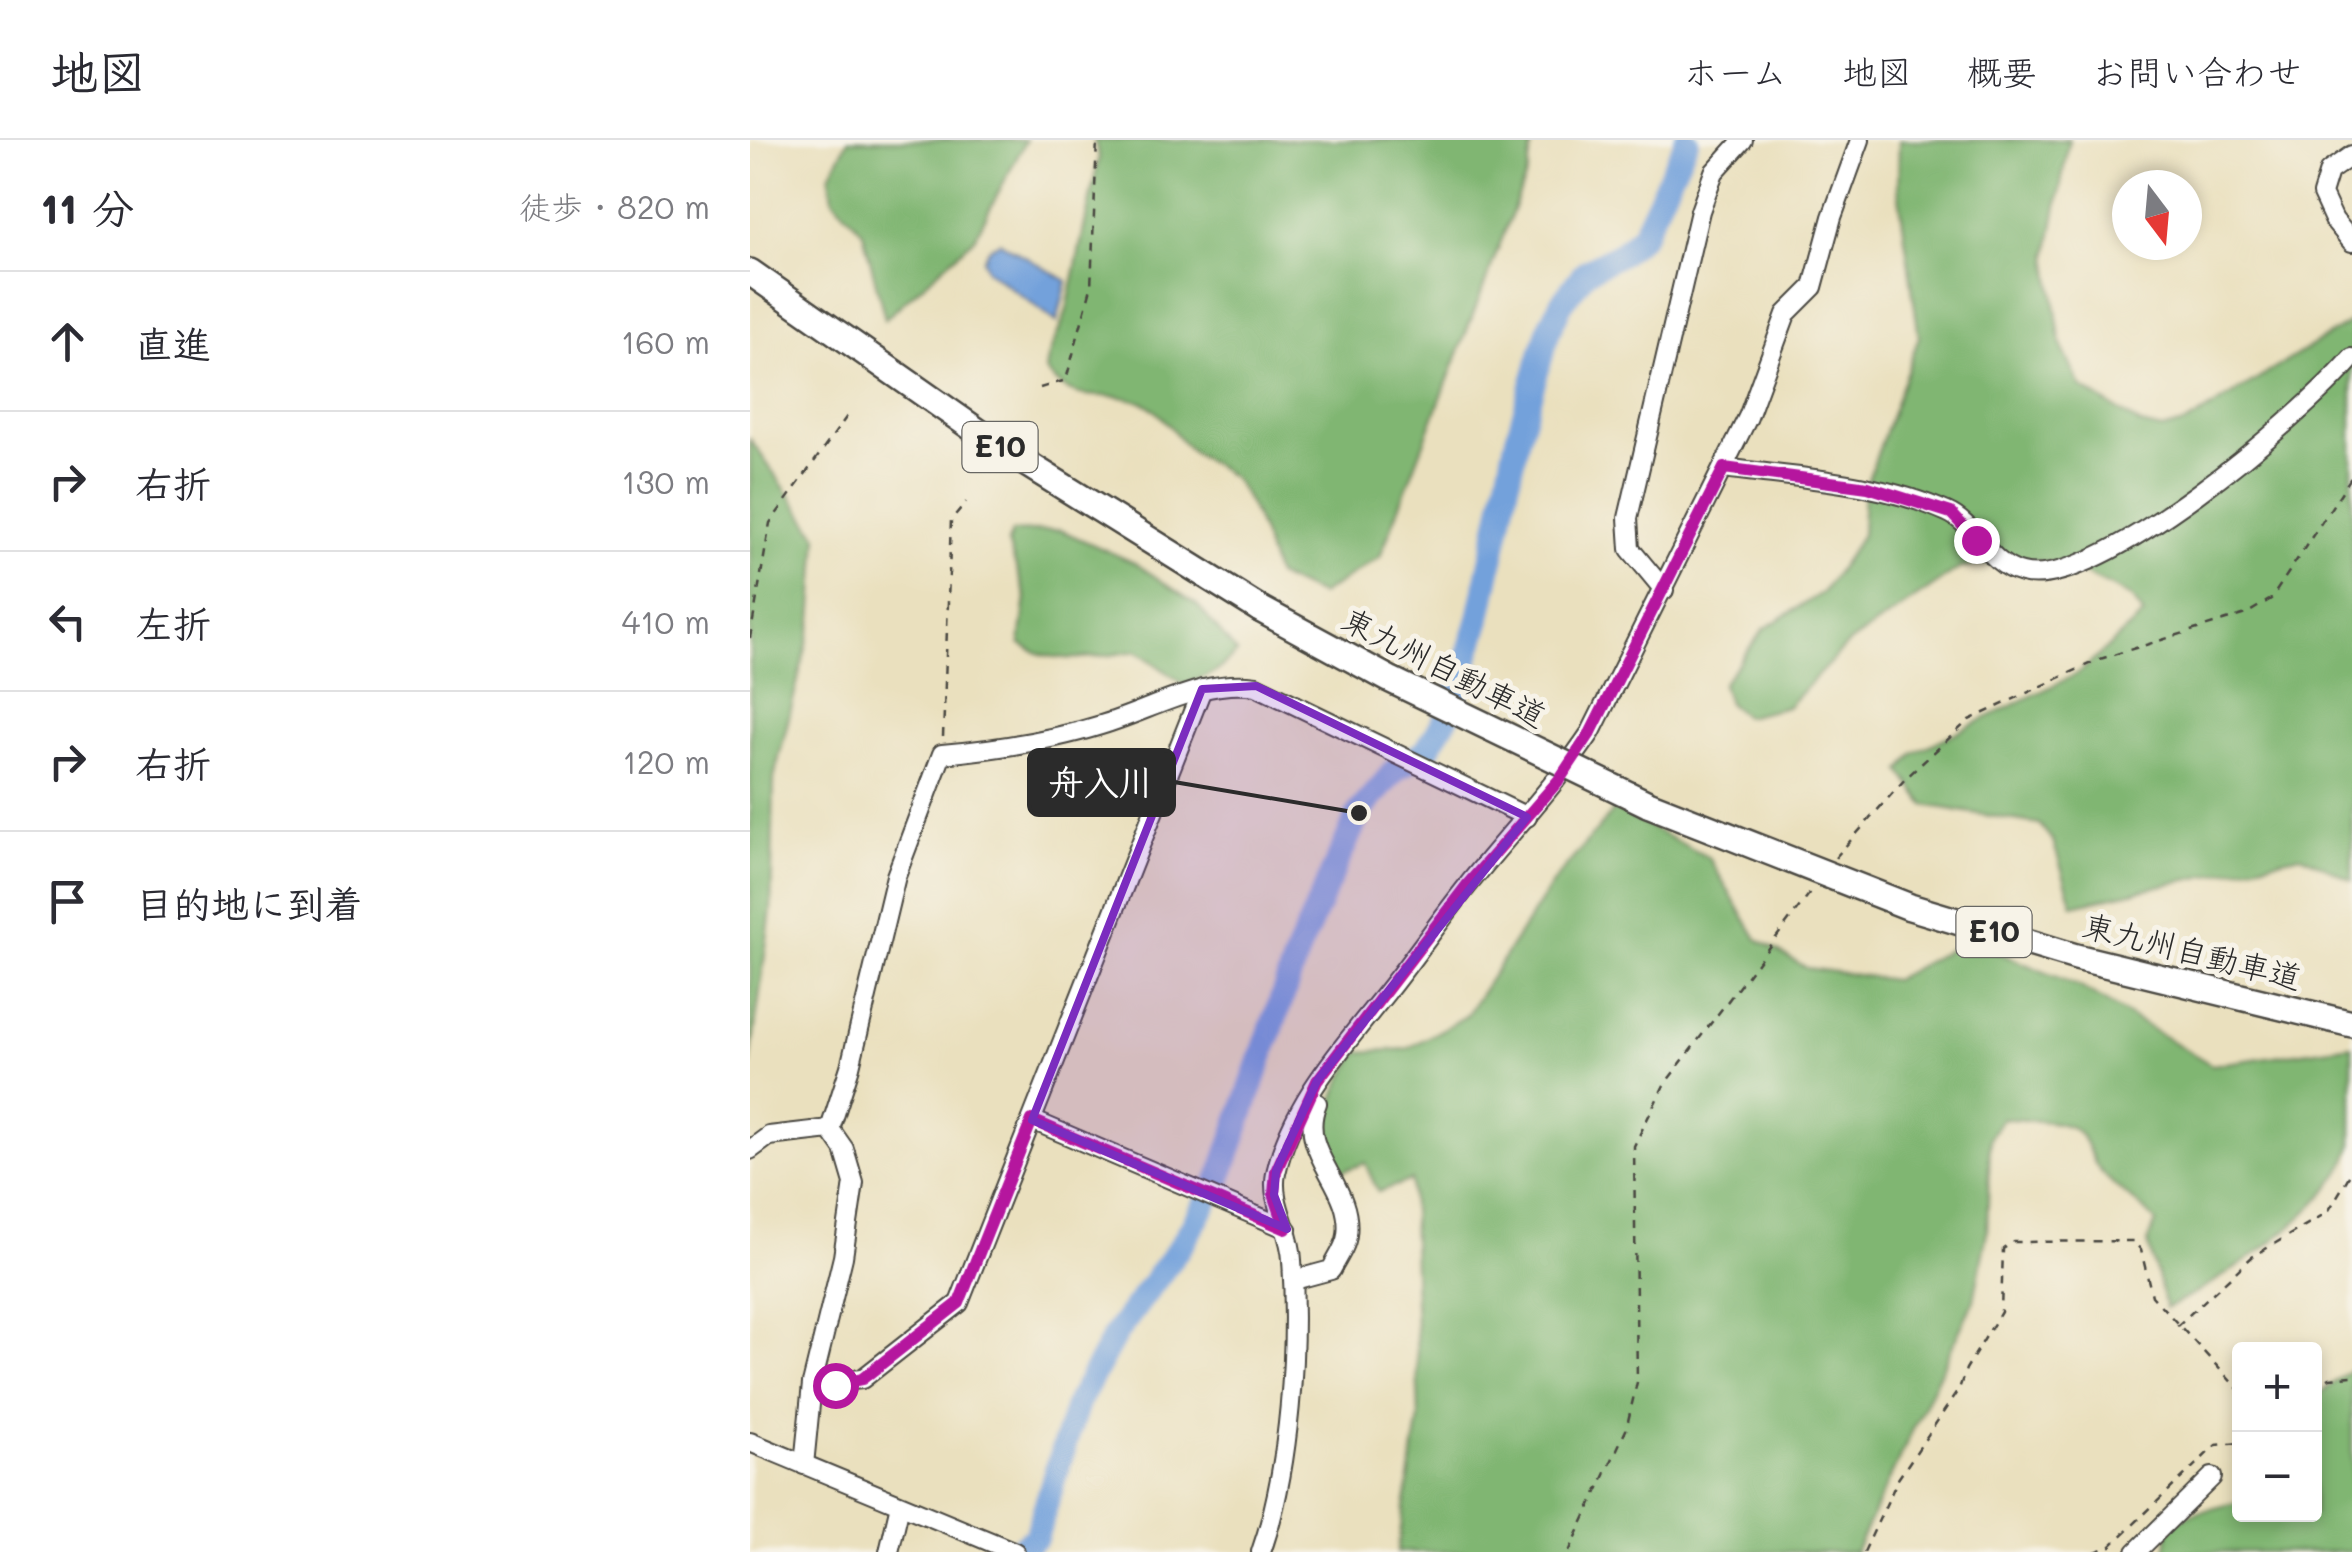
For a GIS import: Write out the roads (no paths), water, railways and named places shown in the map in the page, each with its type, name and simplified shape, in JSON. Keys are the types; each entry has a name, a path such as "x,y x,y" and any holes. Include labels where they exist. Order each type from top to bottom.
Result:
{"highway":[{"name":"東九州自動車道","path":"750,272 1000,447 1260,609 1405,687 1648,804 1910,907 2076,957 2352,1024"}],"street":[{"path":"1664,590 1630,548 1628,518 1700,211 1714,172 1743,140"},
{"path":"1261,1552 1281,1479 1294,1280 1286,1229 1274,1194 1276,1171 1317,1081 1591,732 1748,417 1786,314 1813,287 1832,217 1860,140"},
{"path":"2352,155 2329,171 2322,194 2334,220 2352,242"},
{"path":"1724,468 1868,487 1951,513 1999,564 2026,575 2078,567 2161,519 2270,439 2352,358"},
{"path":"830,1129 850,1066 896,876 942,754 999,748 1100,726 1231,682 1256,686 1527,817"},
{"path":"812,1384 862,1379 959,1303 1202,689"},
{"path":"1294,1280 1331,1270 1348,1238 1344,1204 1309,1132 1321,1087 1317,1081"},
{"path":"1032,1120 1286,1229"},
{"path":"750,1150 769,1136 830,1129"},
{"path":"804,1465 812,1384 843,1257 854,1183 844,1148 830,1129"},
{"path":"750,1442 1015,1552"},
{"path":"2136,1552 2212,1477"},
{"path":"889,1552 900,1505"}],"water":[{"path":"1000,242 1067,281 1057,322 987,270 983,260 988,249"}],"waterway":[{"path":"1015,1552 1036,1537 1077,1404 1116,1333 1182,1244 1220,1178 1299,948 1359,813 1396,769 1426,751 1451,710 1479,620 1517,439 1548,332 1561,304 1585,272 1623,252 1643,234 1687,140"}],"place":[{"name":"舟入川","path":"1359,813"}]}
